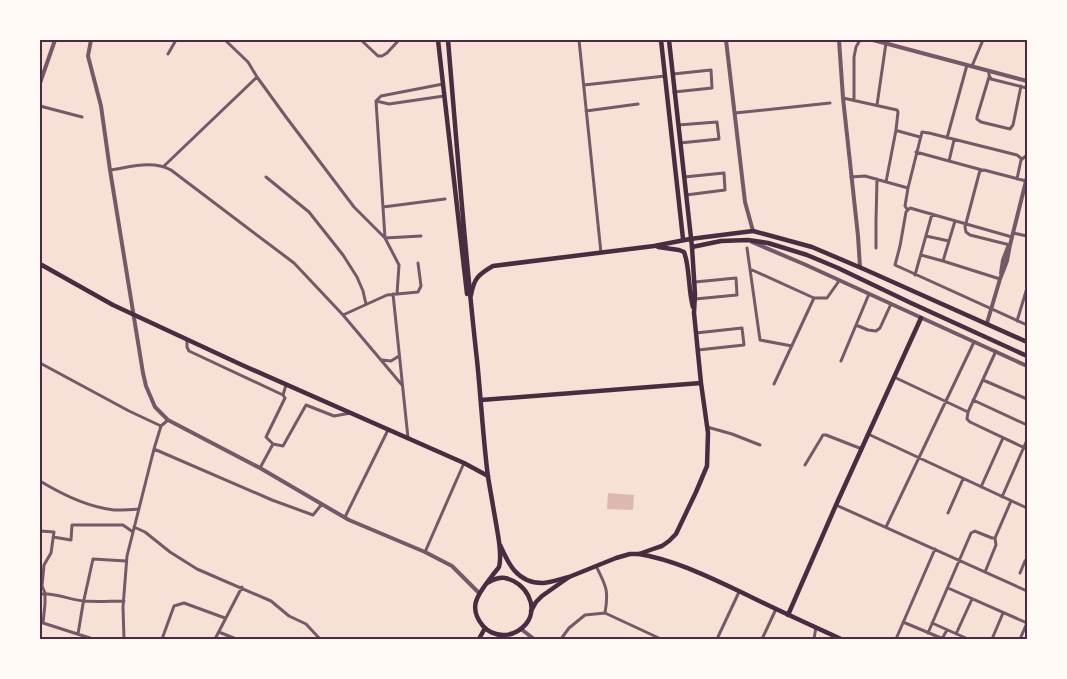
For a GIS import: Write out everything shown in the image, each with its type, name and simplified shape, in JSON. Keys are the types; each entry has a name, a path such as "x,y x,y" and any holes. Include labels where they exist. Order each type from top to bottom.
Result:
{"main road":[{"path":"438,40 446,96 466,290 470,302"},
{"path":"448,40 470,302 488,476 499,544 498,568 479,593 476,611 484,628 493,633 502,635 512,634 521,629 528,620 536,602 569,578 623,556 639,554 662,546 669,541 676,534 707,466 707,427 694,313 684,252 654,246"},
{"path":"661,40 683,240"},
{"path":"669,40 692,247 694,313"},
{"path":"470,302 476,279 481,273 493,266 654,246 683,240 753,231 812,247 1027,342"},
{"path":"692,247 720,241 748,240 768,243 807,255 1027,356"},
{"path":"40,264 113,305 286,385 464,463 488,476"},
{"path":"788,615 921,318"},
{"path":"481,400 701,383"},
{"path":"499,544 510,566 525,579 542,583 569,578"},
{"path":"639,554 671,561 841,639"},
{"path":"487,583 496,578 504,578 519,584 527,592 531,611"},
{"path":"479,639 484,628"},
{"path":"490,639 493,633"}],"street":[{"path":"40,83 55,40"},
{"path":"91,40 88,56 101,106 133,314 146,386 156,407 168,420 260,468 344,517 425,552 452,566 479,593"},
{"path":"168,54 176,40"},
{"path":"225,40 248,62 286,117 354,207 385,238 400,266 395,294 408,439"},
{"path":"361,40 378,56 382,56 398,40"},
{"path":"579,40 601,253"},
{"path":"726,40 745,202 753,231"},
{"path":"840,40 843,98 860,267"},
{"path":"854,100 854,57 856,46 860,40"},
{"path":"874,40 1025,80 1013,125 1010,129 978,120 977,117 990,71"},
{"path":"972,66 983,40"},
{"path":"877,106 886,43"},
{"path":"947,138 967,65"},
{"path":"673,74 711,70 712,88 674,92"},
{"path":"584,85 665,76"},
{"path":"164,166 257,77"},
{"path":"989,77 1027,88"},
{"path":"385,238 376,101 381,96 444,83"},
{"path":"376,101 389,104 446,96"},
{"path":"843,98 898,111 886,182"},
{"path":"735,113 830,103"},
{"path":"586,111 638,104"},
{"path":"40,106 82,117"},
{"path":"678,125 717,122 719,139 680,143"},
{"path":"896,130 920,137"},
{"path":"1022,159 1017,155 922,132 908,188 905,206 907,209 895,265 1027,326"},
{"path":"949,161 954,140"},
{"path":"916,152 1026,180 1007,261 987,323"},
{"path":"1017,179 1022,159 1027,156"},
{"path":"110,170 150,164 164,166 179,176 290,259 343,315 402,385"},
{"path":"982,170 979,174 966,224 966,232 970,235 1010,245"},
{"path":"684,177 724,173 725,190 686,194"},
{"path":"851,178 865,176 908,188"},
{"path":"266,177 309,212 343,255 357,276 366,304"},
{"path":"876,248 877,179"},
{"path":"383,207 445,199"},
{"path":"907,209 910,208 966,224 1027,236"},
{"path":"916,275 932,214"},
{"path":"943,261 955,221"},
{"path":"385,238 420,236"},
{"path":"926,236 949,241"},
{"path":"748,240 1027,366"},
{"path":"747,248 760,340 792,346"},
{"path":"921,255 1000,278"},
{"path":"343,315 381,297 415,293 420,290 418,263"},
{"path":"750,269 814,298 827,298 839,281"},
{"path":"694,282 736,278 737,295 695,299"},
{"path":"1017,321 1027,288"},
{"path":"841,361 869,294"},
{"path":"774,384 814,298"},
{"path":"856,325 876,331 880,328 891,304"},
{"path":"696,333 742,328 744,345 698,350"},
{"path":"187,340 189,351 286,398 266,437 272,444 283,446 306,405 334,416 351,413"},
{"path":"886,527 974,342"},
{"path":"996,352 967,417 970,422 1025,448"},
{"path":"382,360 391,361 400,356"},
{"path":"40,363 161,426"},
{"path":"894,377 968,412"},
{"path":"983,380 1027,400"},
{"path":"283,395 286,385"},
{"path":"974,400 1027,425"},
{"path":"124,639 127,561 154,449 161,426 168,420"},
{"path":"707,427 760,445"},
{"path":"344,517 388,430"},
{"path":"868,434 1027,508"},
{"path":"805,465 823,435 862,449"},
{"path":"981,487 1004,438"},
{"path":"1002,496 1027,440"},
{"path":"260,468 272,444"},
{"path":"154,449 272,500 313,515 322,504"},
{"path":"425,552 464,463"},
{"path":"948,513 963,478"},
{"path":"40,481 67,497 99,508 138,510"},
{"path":"985,572 996,545 995,538 1012,501"},
{"path":"836,505 1027,591"},
{"path":"53,537 71,540 72,525 123,525 133,532"},
{"path":"134,527 145,532 170,552 197,568 271,600 289,616 306,624 320,639"},
{"path":"40,531 54,532 52,553 44,565 42,586 45,593 41,622 93,639"},
{"path":"928,633 970,535 973,532 977,532 995,538"},
{"path":"896,639 935,549"},
{"path":"78,634 93,560 127,561"},
{"path":"1020,573 1027,560"},
{"path":"596,566 607,587 608,600 605,613"},
{"path":"215,639 242,588"},
{"path":"948,588 1027,623 1020,639"},
{"path":"717,639 739,592"},
{"path":"40,594 45,593 84,601 124,601"},
{"path":"956,634 972,599"},
{"path":"162,639 174,606 184,603 225,618"},
{"path":"762,639 776,609"},
{"path":"561,639 569,628 586,615 605,613 661,639"},
{"path":"992,639 1004,613"},
{"path":"903,622 940,638 944,637 947,630"},
{"path":"932,623 968,639"},
{"path":"814,639 816,627"},
{"path":"521,629 534,639"},
{"path":"218,632 236,639"}],"shaded area":[{"path":"608,493 634,495 633,510 607,509"}]}
